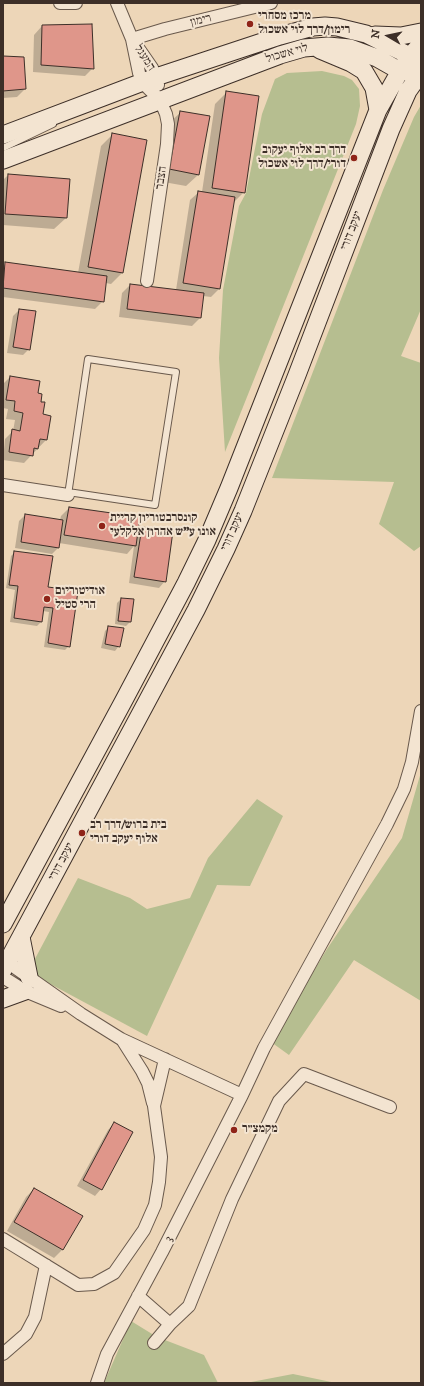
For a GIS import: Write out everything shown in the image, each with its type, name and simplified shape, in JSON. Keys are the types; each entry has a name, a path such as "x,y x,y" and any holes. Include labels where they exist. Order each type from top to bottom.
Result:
{"main road":[{"name":"לוי אשכול","path":"3,135 150,80 280,36 313,27 337,27 366,34 415,50"},
{"path":"366,34 397,36 421,32"},
{"name":"לוי אשכול","path":"3,160 280,55 311,47 328,46 350,48 372,56 400,71 420,74"},
{"path":"311,47 342,59 364,71 374,88 378,110"},
{"path":"415,50 420,74"},
{"name":"יעקב דורי","path":"3,922 123,702 207,540 241,458 378,110 400,71 415,50"},
{"name":"יעקב דורי","path":"4,967 193,617 226,549 243,511 297,375 391,129 408,91 420,74"},
{"path":"3,1000 27,984 21,937"}],"street":[{"path":"60,3 76,3"},
{"name":"המעגל","path":"117,3 132,39 147,60 150,80 160,100"},
{"name":"רימון","path":"132,39 165,29 271,3"},
{"name":"הצבר","path":"147,281 168,133 166,114 160,100"},
{"path":"3,485 68,493"},
{"name":"3","path":"97,1383 107,1354 242,1095 264,1048 387,824 404,789 412,762 421,713"},
{"path":"4,967 27,984 121,1039 242,1095"},
{"path":"3,1239 78,1285 94,1284 114,1273 144,1230 155,1205 160,1182 161,1157 154,1106 148,1083 132,1054 121,1039"},
{"path":"154,1106 165,1059"},
{"path":"154,1343 170,1324 189,1306 232,1199 279,1101 304,1074 390,1107"},
{"path":"3,1354 26,1334 35,1317 46,1265"},
{"path":"138,1296 170,1324"}],"lane":[{"path":"3,148 35,134 97,101"},
{"path":"88,359 176,372 155,505 68,493 88,359"}],"green space":[{"path":"322,71 344,76 352,80 359,89 360,106 356,124 225,452 219,358 223,290 239,206 246,193 262,114 275,79 287,73"},
{"path":"421,105 421,309 401,356 421,363 421,546 414,551 379,524 394,482 272,478 383,190 414,117"},
{"path":"421,772 421,1001 354,960 289,1055 271,1042 327,949 402,838"},
{"path":"257,799 283,816 250,886 217,885 147,1036 28,972 78,878 130,898 147,909 190,898 208,858"},
{"path":"131,1321 157,1337 204,1355 218,1383 104,1383"},
{"path":"293,1374 336,1383 246,1383"}],"building":[{"path":"92,24 94,69 41,65 42,25"},
{"path":"3,56 24,57 26,89 3,91"},
{"path":"226,91 259,96 245,193 212,188"},
{"path":"180,111 210,116 199,175 169,169"},
{"path":"112,133 147,140 123,273 88,267"},
{"path":"8,174 70,179 67,218 5,214"},
{"path":"198,191 235,197 220,289 183,283"},
{"path":"5,262 107,276 104,302 3,288"},
{"path":"130,284 204,293 201,318 127,309"},
{"path":"19,309 36,311 30,350 13,347"},
{"path":"10,376 40,381 38,393 42,394 41,402 45,402 43,414 51,416 47,440 40,439 38,449 34,448 33,456 9,452 12,429 20,431 23,413 14,411 15,401 6,400"},
{"name":"קונסרבטוריון קריית אונו ע\"ש אהרון אלקלעי","path":"69,507 140,517 136,546 64,535"},
{"path":"25,514 63,520 59,548 21,542"},
{"path":"142,527 173,531 166,582 134,577"},
{"name":"אודיטוריום הרי סטיל","path":"14,551 53,556 48,587 78,591 70,647 48,643 53,608 44,607 42,622 14,618 18,586 9,585"},
{"path":"121,598 134,599 131,622 118,621"},
{"path":"108,626 124,628 120,647 105,644"},
{"path":"114,1122 133,1132 102,1190 83,1180"},
{"path":"34,1188 83,1216 63,1250 14,1222"}],"place":[{"name":"מרכז מסחרי רימון/דרך לוי אשכול","path":"250,24"},
{"name":"דרך רב אלוף יעקוב דורי/דרך לוי אשכול","path":"354,158"},
{"name":"קונסרבטוריון קריית אונו ע\"ש אהרון אלקלעי","path":"102,526"},
{"name":"אודיטוריום הרי סטיל","path":"47,599"},
{"name":"בית ברוש/דרך רב אלוף יעקב דורי","path":"82,833"},
{"name":"מקמצ״ר","path":"234,1130"}]}
